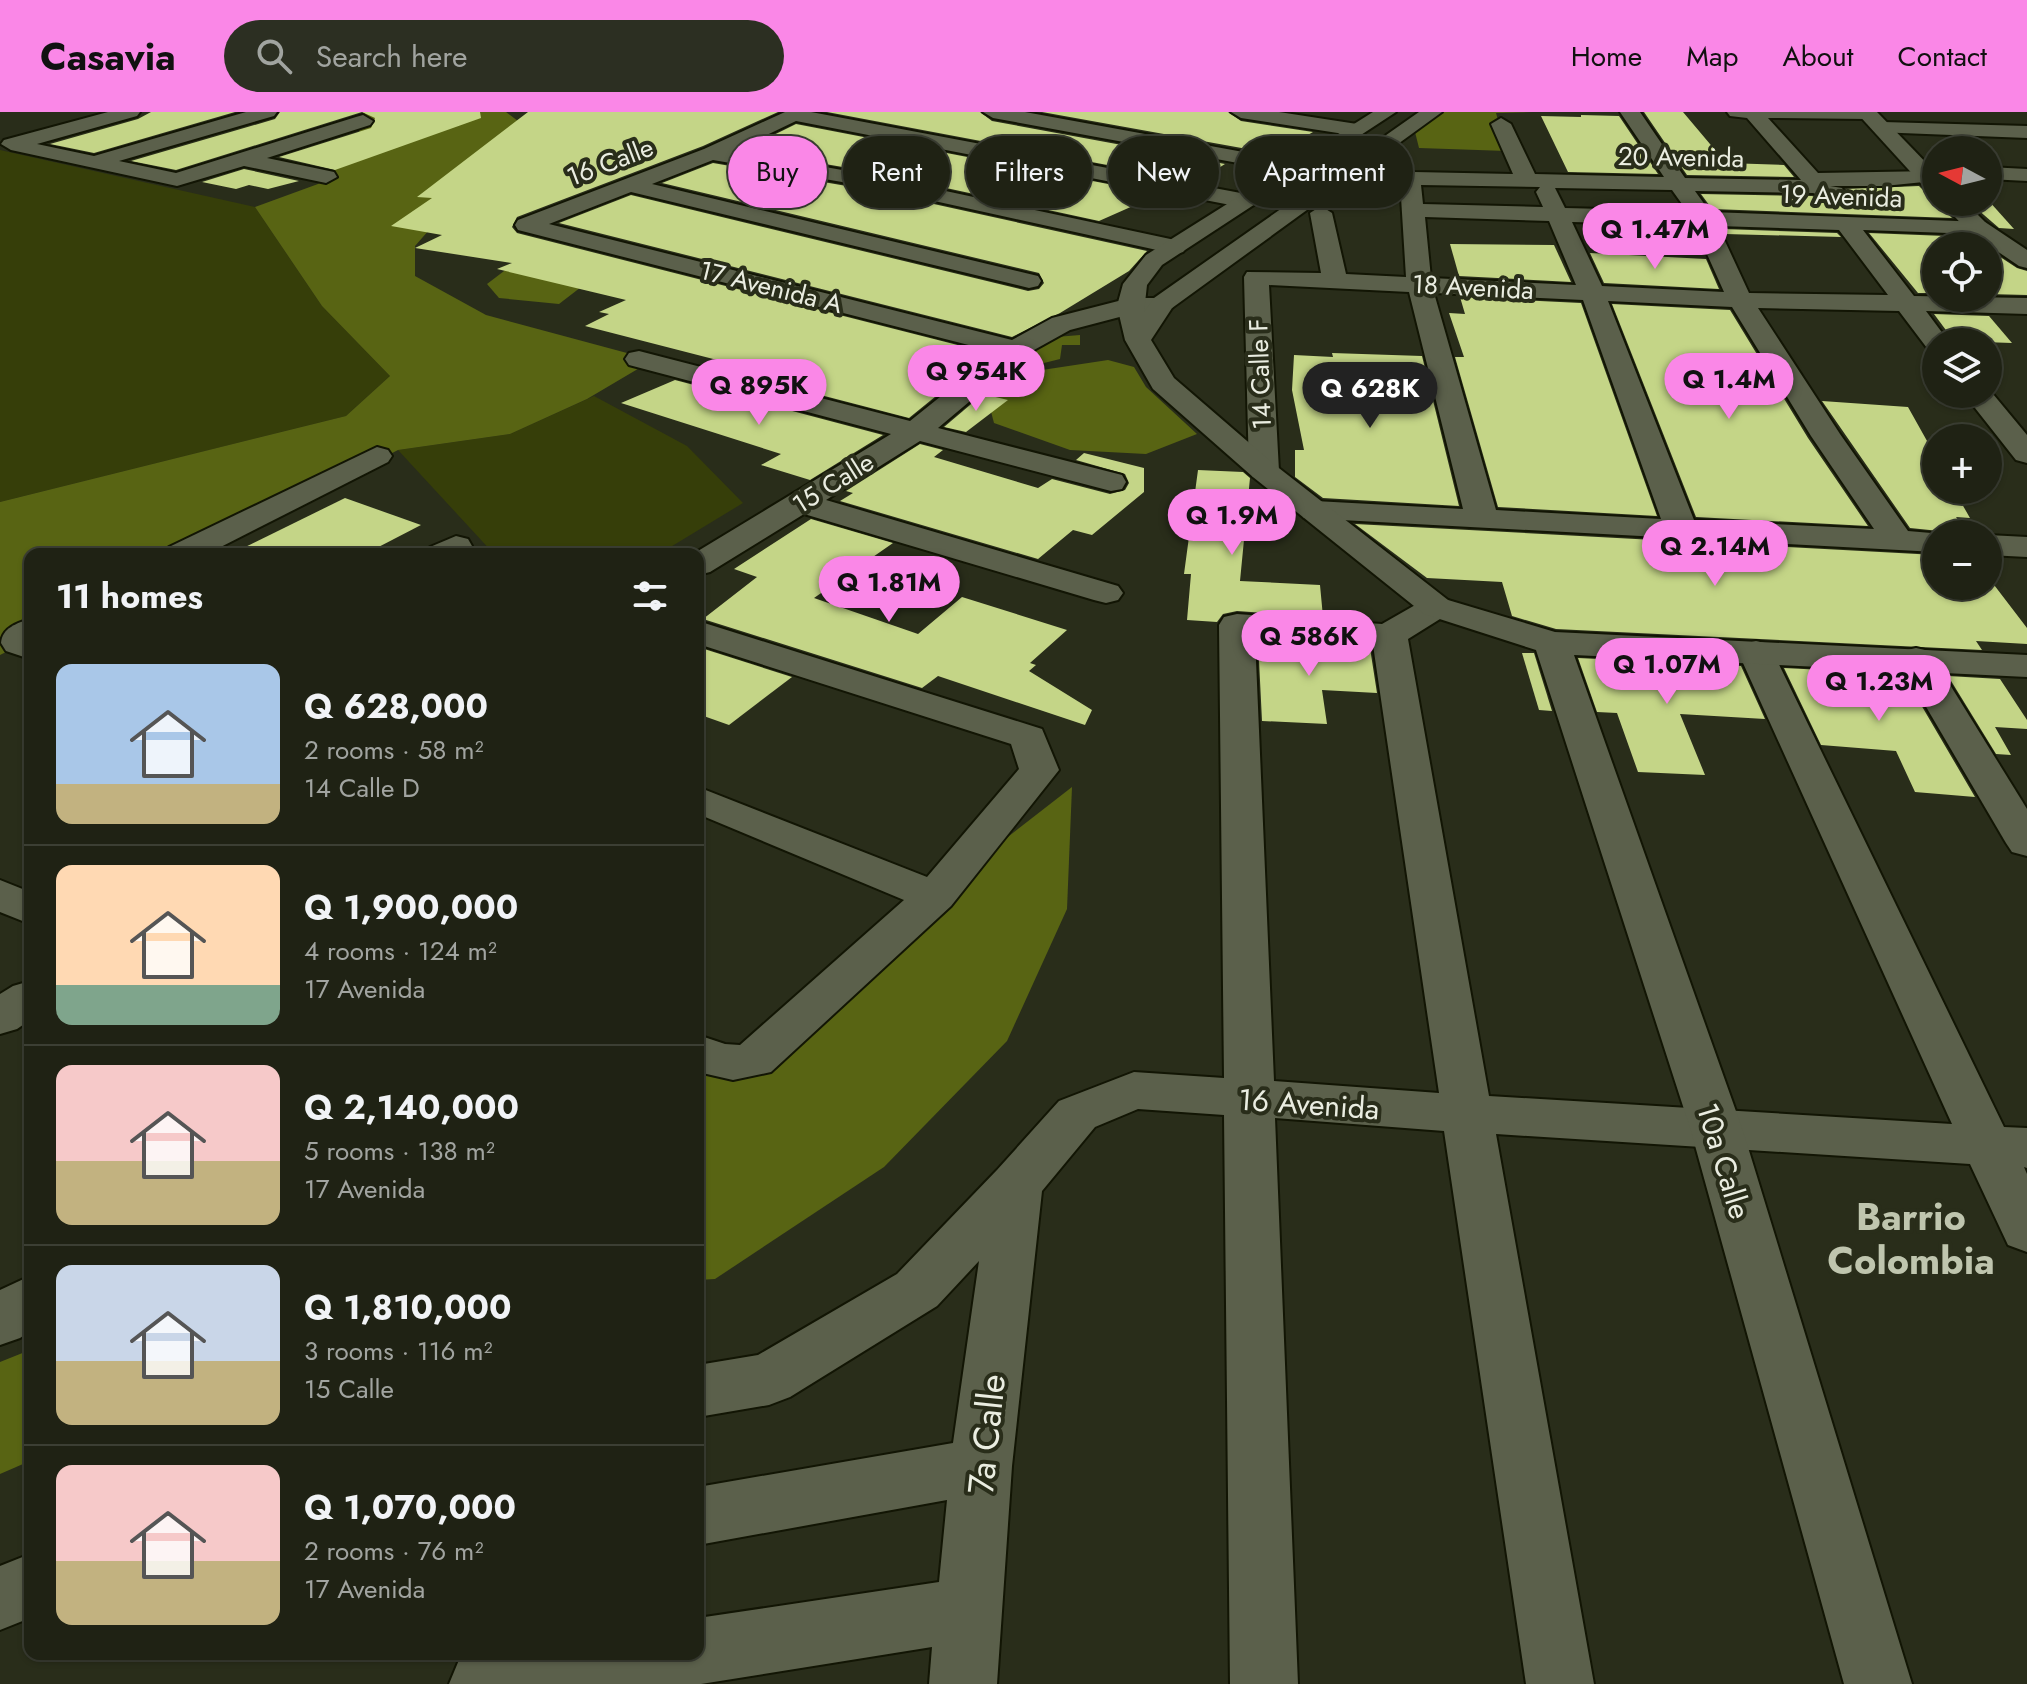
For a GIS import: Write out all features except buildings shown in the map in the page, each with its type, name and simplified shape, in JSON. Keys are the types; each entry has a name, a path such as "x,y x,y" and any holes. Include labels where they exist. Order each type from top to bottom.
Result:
{"street":[{"path":"6,142 130,112"},
{"path":"96,161 267,112"},
{"path":"6,142 177,180 363,121 323,112"},
{"path":"950,136 997,112 1235,156"},
{"path":"1241,112 1357,130"},
{"path":"1348,136 1386,112"},
{"path":"1398,136 1432,112"},
{"path":"1630,112 1703,219 1740,300 1826,436 1898,540"},
{"path":"1735,112 1867,113 1922,168"},
{"path":"1753,112 1824,192 1849,193 1874,226"},
{"path":"1983,112 2027,150"},
{"path":"797,114 902,136"},
{"name":"16 Calle","path":"526,225 711,153 797,114"},
{"path":"1501,124 1556,214 1593,294 1681,529"},
{"path":"1883,128 2027,132"},
{"path":"711,153 843,177"},
{"path":"243,160 326,177"},
{"path":"1092,172 1235,199"},
{"path":"2002,174 2027,175"},
{"name":"20 Avenida","path":"1413,178 1681,186 1922,177"},
{"path":"626,184 1029,281"},
{"path":"950,197 1175,247"},
{"path":"1413,197 1419,283 1482,519"},
{"path":"1235,208 1154,260 1135,284 1130,306 1138,340 1163,383 1264,471 1436,607 1552,643 2027,666"},
{"path":"1138,340 1163,303 1297,208"},
{"name":"19 Avenida","path":"1415,210 1977,227"},
{"path":"1321,213 1335,280"},
{"path":"1966,216 2027,261"},
{"path":"843,236 871,221"},
{"path":"1846,224 1925,328"},
{"name":"17 Avenida A","path":"526,225 1016,349"},
{"name":"18 Avenida","path":"1256,277 1740,300 1904,301 2027,306"},
{"name":"14 Calle F","path":"1256,277 1264,471"},
{"name":"15 Calle","path":"704,561 916,431 1016,349 1061,324 1130,306 1163,303"},
{"path":"639,359 1111,482"},
{"path":"1989,408 2027,454"},
{"path":"193,548 377,456"},
{"path":"802,503 1106,593"},
{"path":"1315,511 1922,541"},
{"path":"2002,546 2027,547"},
{"path":"1264,1684 1237,625 1389,635 1436,607"},
{"path":"704,634 1028,737 1039,770 935,896 754,1060 740,1064 714,1060 704,1055"},
{"path":"1389,635 1470,1115 1560,1684"},
{"name":"10a Calle","path":"1552,643 1717,1131 1878,1684"},
{"path":"1756,652 2006,1146 2027,1230"},
{"path":"1916,659 2027,843"},
{"path":"704,801 935,896"},
{"path":"0,894 24,907"},
{"path":"0,1017 24,1001"},
{"name":"16 Avenida","path":"704,1390 769,1379 917,1290 1016,1185 1077,1114 1134,1090 1717,1131 2006,1146"},
{"name":"7a Calle","path":"963,1684 981,1466 1016,1185"},
{"path":"0,1321 24,1303"},
{"path":"704,1515 981,1466"},
{"path":"0,1598 24,1588"},
{"path":"0,1605 24,1605"},
{"path":"704,1650 970,1609"},
{"path":"483,1684 639,1660"}],"green space":[{"path":"363,112 506,112 522,124 415,246 415,276 486,315 653,360 587,399 510,434 398,450 208,548 24,548 24,643 0,655 0,502 346,416 390,376 322,306 255,207 318,184 356,149"},
{"path":"1432,112 1533,112 1496,113 1507,151 1419,148 1413,124"},
{"path":"0,150 255,207 322,306 390,376 346,416 0,502"},
{"path":"508,268 585,284 559,304 499,298 487,284"},
{"path":"1080,335 1080,345 1062,345 1060,359 1036,365 1042,370 1108,360 1134,367 1146,387 1197,434 1146,454 1070,450 994,423 985,389 1002,366 1044,338"},
{"path":"594,396 687,446 743,503 669,548 488,548 398,450 510,434"},
{"path":"1072,787 1067,909 1007,1041 884,1167 715,1279 704,1280 704,1073"},
{"path":"24,1352 24,1464 0,1474 0,1362"}],"district":[{"name":"Barrio Colombia","path":"1911,1238"}]}
